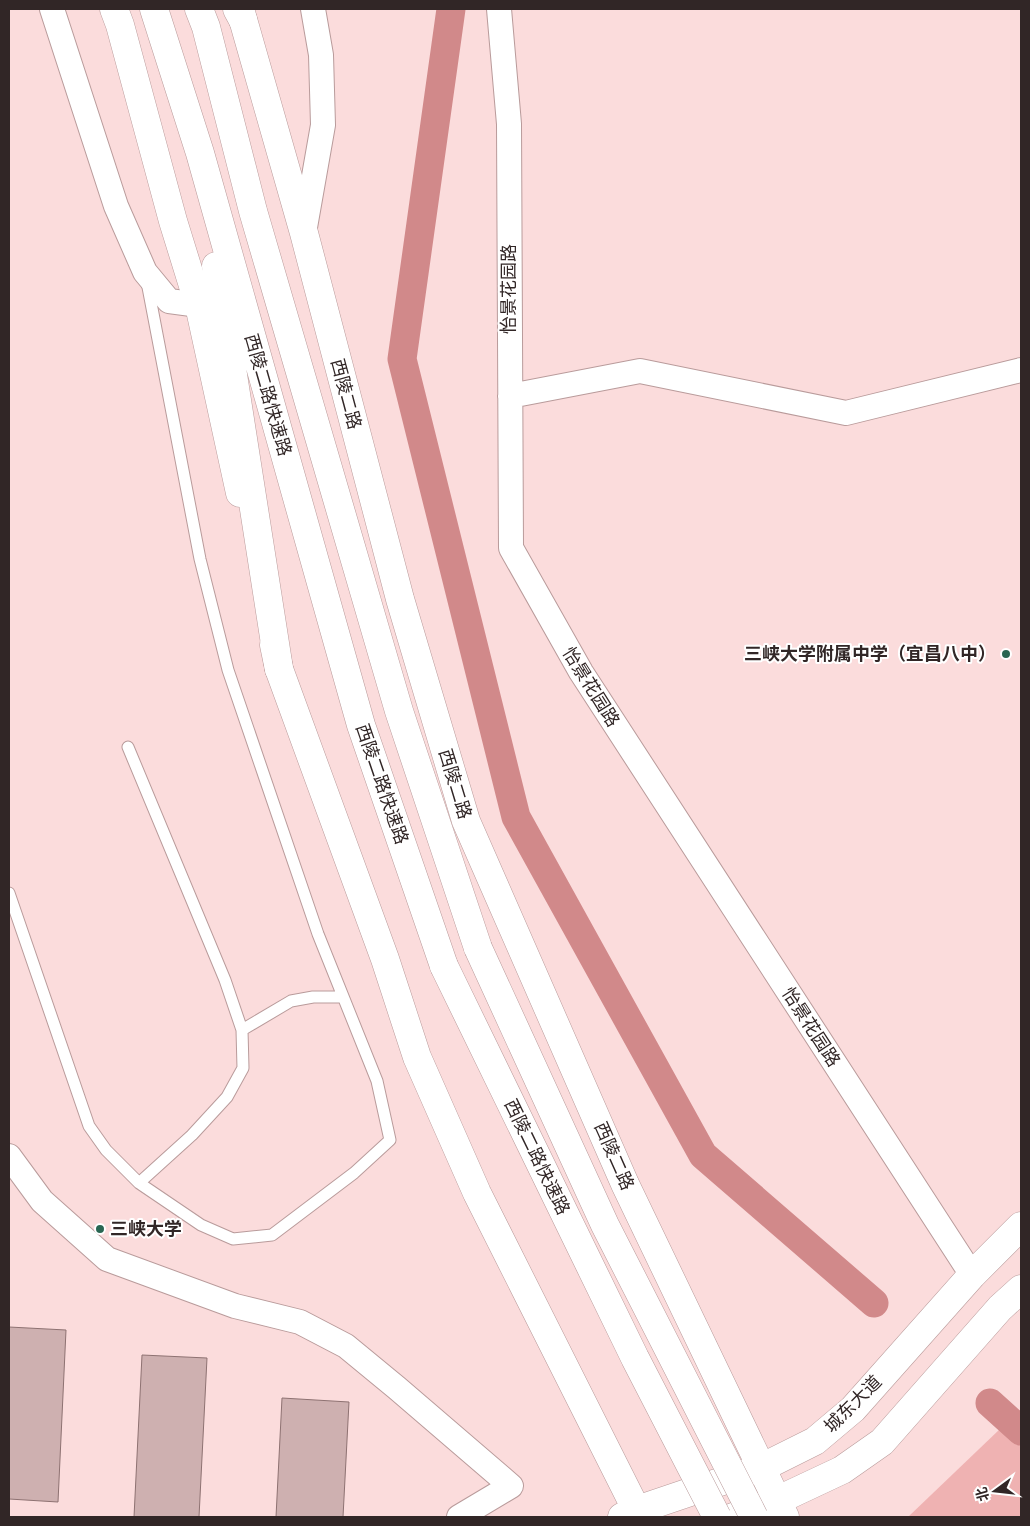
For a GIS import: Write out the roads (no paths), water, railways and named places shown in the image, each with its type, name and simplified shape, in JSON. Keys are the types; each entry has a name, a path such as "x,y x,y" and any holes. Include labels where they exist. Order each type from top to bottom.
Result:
{"main road":[{"path":"114,9 120,24 173,221 198,305 279,669 385,959 417,1057 477,1193 633,1515"},
{"name":"西陵二路快速路","path":"154,9 200,153 361,725 444,966 635,1358 717,1517"},
{"name":"西陵二路快速路","path":"199,9 206,27 253,211 400,711 478,948 605,1225 754,1517"},
{"name":"西陵二路","path":"240,12 304,233 400,599 466,821 625,1184 781,1509"},
{"path":"200,153 279,669"},
{"name":"城东大道","path":"633,1515 761,1468 815,1441 853,1409 972,1274 1021,1226"},
{"path":"733,1517 781,1509 882,1442 1000,1308 1021,1289"}],"street":[{"path":"52,9 116,206 146,272 169,301 198,305"},
{"path":"304,233 323,125 321,55 313,9"},
{"name":"怡景花园路","path":"499,9 509,124 511,548 580,672 972,1274"},
{"path":"510,396 640,370 846,413 1021,370"},
{"path":"9,1156 42,1201 107,1259 235,1306 300,1322 354,1352 511,1486 459,1517"}],"lane":[{"path":"9,893 89,1126 106,1150 139,1182 201,1225 233,1239 272,1235 354,1173 390,1140 377,1081 318,934 228,670 200,559 146,272"},
{"path":"128,747 225,980 242,1030 243,1068 227,1097 192,1135 139,1182"},
{"path":"242,1030 291,1001 313,996 343,997"}],"waterway":[{"path":"451,9 402,359 516,817 703,1155 874,1303"},
{"path":"990,1403 1021,1431"}],"place":[{"name":"三峡大学附属中学（宜昌八中）","path":"1006,654"},
{"name":"三峡大学","path":"100,1229"}]}
